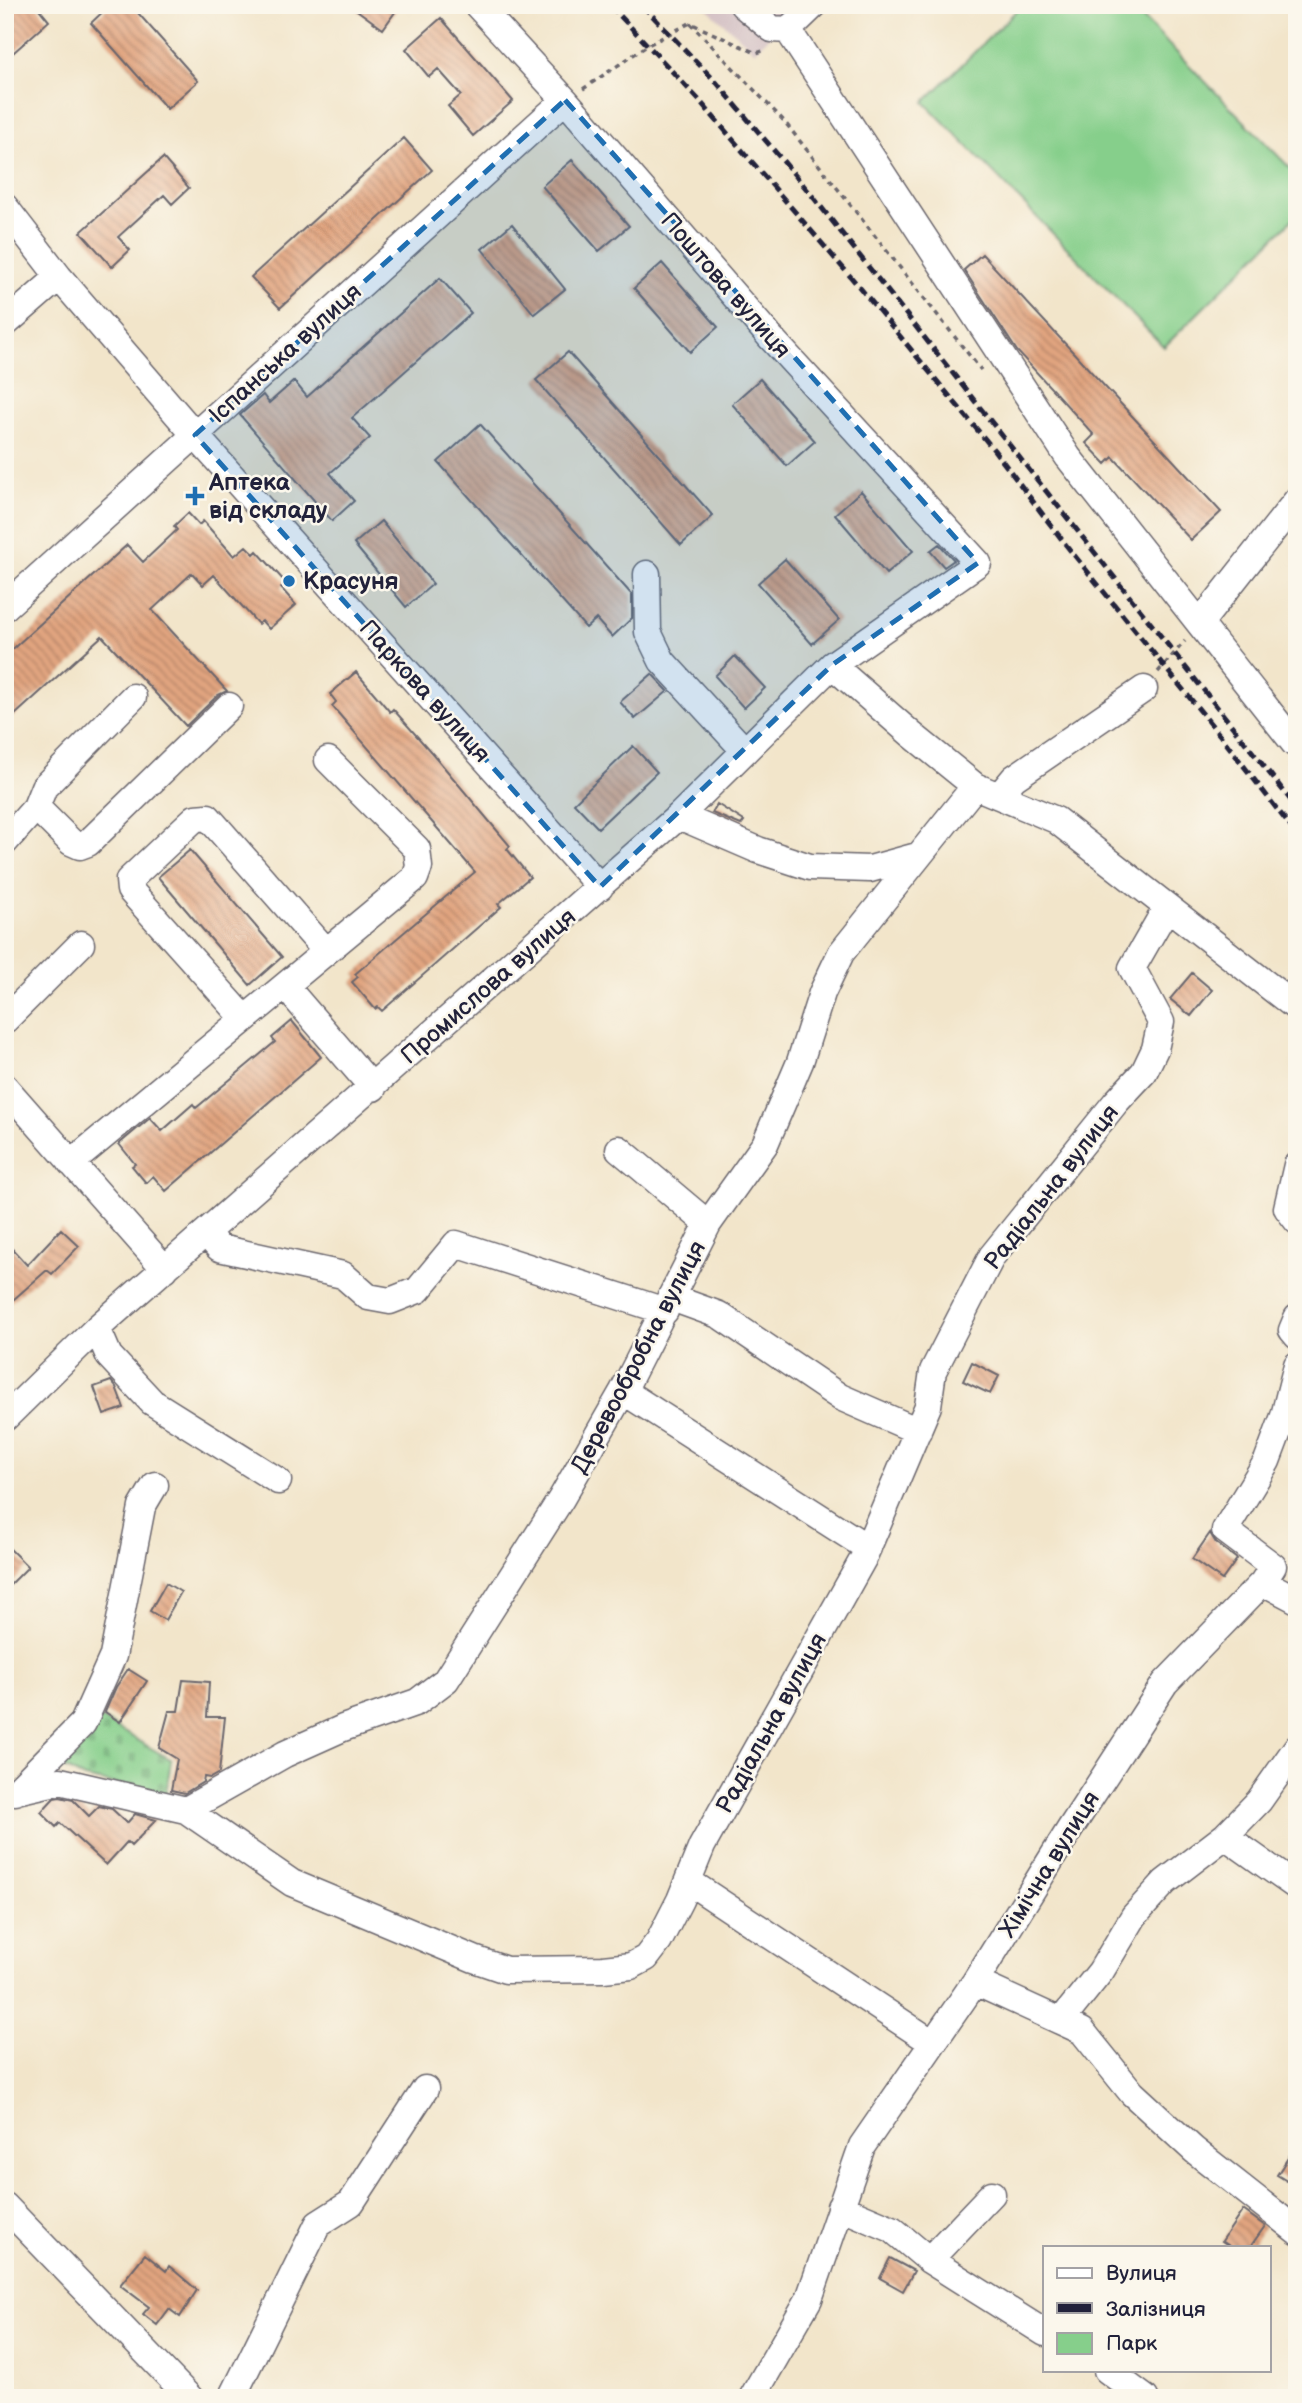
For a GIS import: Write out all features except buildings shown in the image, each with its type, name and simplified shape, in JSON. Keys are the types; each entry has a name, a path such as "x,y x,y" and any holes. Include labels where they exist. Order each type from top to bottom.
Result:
{"street":[{"name":"Поштова вулиця","path":"477,5 565,100 771,338 978,563"},
{"path":"743,5 772,29 791,34 1068,457 1295,741"},
{"path":"791,34 814,5"},
{"name":"Іспанська вулиця","path":"5,607 565,100"},
{"name":"Паркова вулиця","path":"5,207 59,277 195,435 600,887"},
{"path":"5,324 59,277"},
{"path":"1200,623 1297,500"},
{"name":"Промислова вулиця","path":"5,1418 97,1328 679,817 832,665 978,563"},
{"path":"648,574 648,632 652,643 662,661 745,751"},
{"path":"832,665 975,786 1056,820 1297,1008"},
{"path":"999,796 1014,778 1144,689"},
{"path":"5,842 36,807 44,787 133,697"},
{"path":"36,807 71,842 80,846 88,843 229,706"},
{"path":"71,1163 415,878 419,867 417,849 328,760"},
{"name":"Деревообробна вулиця","path":"186,1810 285,1754 343,1728 417,1702 446,1680 561,1499 623,1391 708,1224 765,1144 800,1062 822,993 841,953 975,786"},
{"path":"244,1019 130,890 129,880 195,818 208,817 326,951"},
{"path":"679,817 758,850 810,867 870,869 917,856"},
{"name":"Радіальна вулиця","path":"11,1797 60,1782 186,1810 292,1883 506,1970 603,1969 631,1966 646,1958 659,1941 702,1846 868,1548 928,1406 933,1371 992,1256 1116,1102 1144,1072 1150,1061 1161,1022 1132,968 1167,906"},
{"path":"5,1020 81,944"},
{"path":"285,986 373,1088"},
{"path":"5,1087 165,1269"},
{"path":"619,1149 708,1224"},
{"path":"1297,1165 1287,1208 1297,1221"},
{"path":"206,1233 219,1248 343,1275 368,1297 390,1301 418,1290 456,1244 668,1304 719,1315 840,1396 918,1431"},
{"path":"1297,1318 1292,1330 1297,1336"},
{"path":"97,1328 109,1356 152,1402 278,1481"},
{"path":"1297,1365 1284,1416 1267,1461 1225,1530 1273,1566 1263,1581 1297,1600"},
{"path":"623,1391 868,1548"},
{"path":"11,1797 83,1723 113,1656 142,1507 155,1485"},
{"name":"Хімічна вулиця","path":"752,2398 809,2299 862,2146 975,1982 1165,1683 1263,1581"},
{"path":"1061,2021 1101,1971 1134,1916 1165,1882 1225,1836 1259,1801 1297,1747"},
{"path":"1225,1836 1297,1887"},
{"path":"688,1881 933,2043"},
{"path":"975,1982 1082,2031 1132,2093 1194,2150 1297,2231"},
{"path":"232,2398 318,2224 351,2203 425,2089"},
{"path":"929,2260 992,2194"},
{"path":"841,2207 892,2229 929,2260 1043,2332"},
{"path":"9,2218 190,2398"},
{"path":"1110,2372 1144,2398"}],"path":[{"path":"565,100 648,45 690,23 756,54 791,34"},
{"path":"1144,689 1200,623"}],"highlighted area":[{"path":"565,100 978,563 832,665 600,887 195,435"}],"shaded area":[{"path":"703,5 800,5 755,51"}],"green space":[{"path":"1022,5 1130,5 1297,175 1297,215 1164,347 924,102"},
{"path":"95,1715 171,1760 166,1794 84,1778 62,1767"}],"railway":[{"path":"610,5 698,99 856,283 994,450 1066,545 1297,835"},
{"path":"642,5 717,83 810,193 1297,808"}],"place":[{"name":"Аптека від складу","path":"195,496"},
{"name":"Красуня","path":"289,581"}]}
